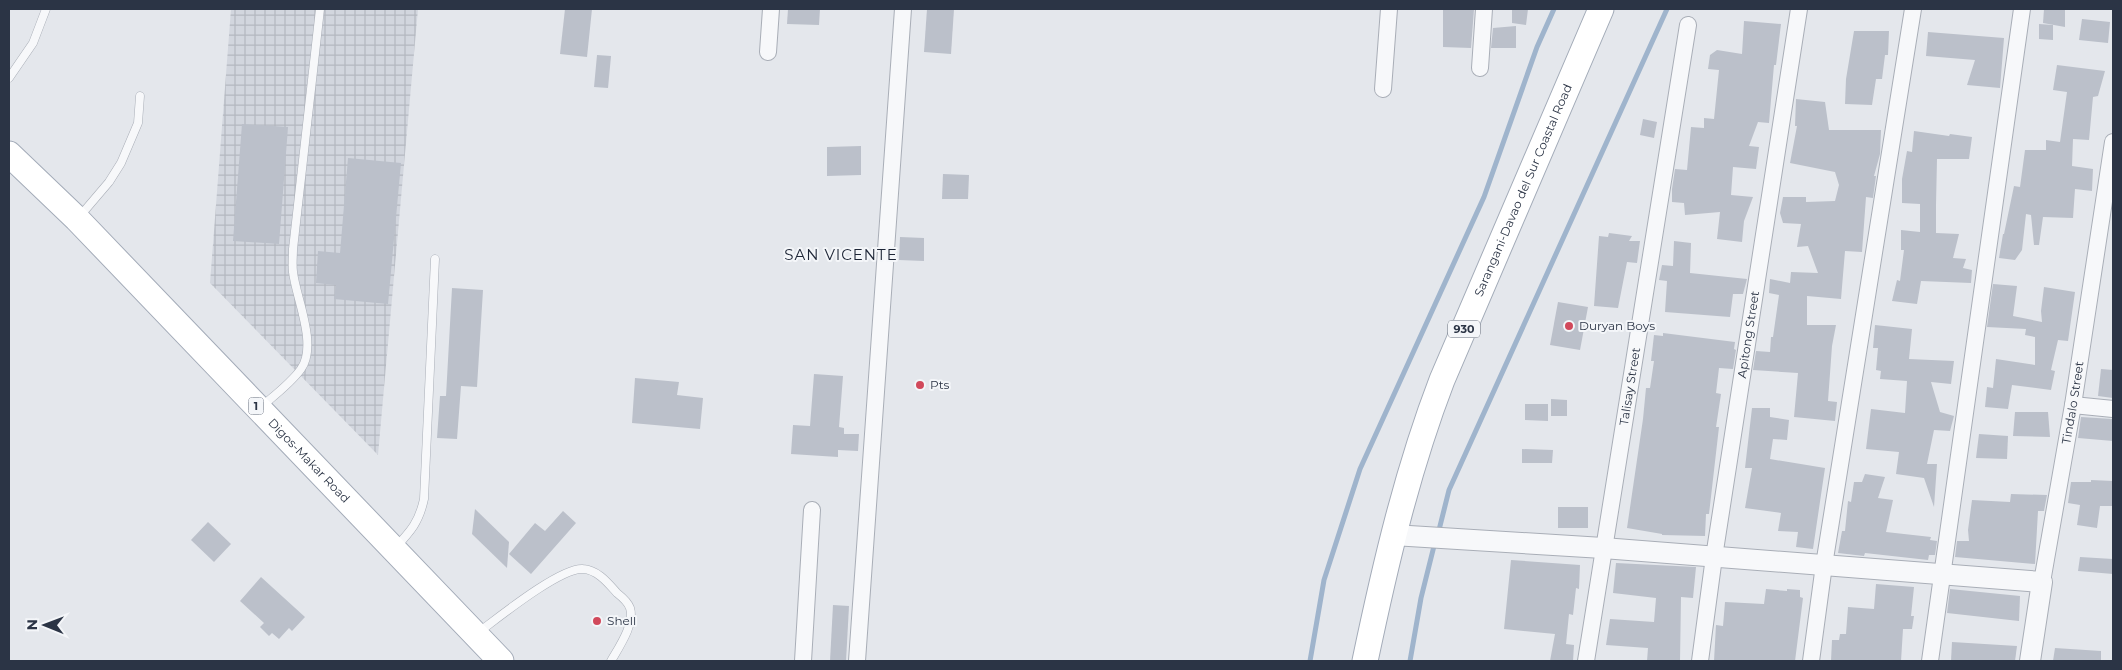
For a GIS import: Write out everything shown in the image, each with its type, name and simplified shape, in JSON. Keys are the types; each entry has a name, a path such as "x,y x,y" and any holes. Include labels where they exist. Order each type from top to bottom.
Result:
{"main road":[{"name":"Sarangani-Davao del Sur Coastal Road","path":"1364,661 1393,535 1426,422 1442,380 1601,9"},
{"name":"Digos-Makar Road","path":"9,154 77,219 501,661"}],"street":[{"path":"768,52 770,9"},
{"path":"856,661 903,9"},
{"path":"1383,89 1389,9"},
{"path":"1480,68 1484,9"},
{"name":"Apitong Street","path":"1700,661 1714,557 1799,9"},
{"path":"1811,661 1824,565 1913,9"},
{"path":"1930,661 2022,9"},
{"name":"Talisay Street","path":"1586,661 1688,25"},
{"name":"Tindalo Street","path":"2030,661 2073,404 2113,142"},
{"path":"2073,404 2113,409"},
{"path":"803,661 812,510"},
{"path":"1393,535 1603,548 2042,582"}],"lane":[{"path":"9,78 33,43 46,9"},
{"path":"259,409 302,368 306,356 305,326 293,271 293,248 320,9"},
{"path":"77,219 109,182 121,163 138,123 140,96"},
{"path":"394,549 414,527 420,515 424,499 434,259"},
{"path":"475,634 558,576 583,569 600,575 626,601 630,608 631,616 626,631 612,661"}],"shaded area":[{"path":"231,9 418,9 378,455 210,283"}],"building":[{"path":"565,9 592,9 587,57 560,54"},
{"path":"788,9 820,9 819,25 787,24"},
{"path":"927,9 954,9 951,54 924,52"},
{"path":"1443,9 1474,9 1471,48 1443,47"},
{"path":"1512,9 1528,9 1526,25 1512,23"},
{"path":"2044,9 2065,9 2065,27 2043,23"},
{"path":"2082,19 2110,22 2108,43 2079,40"},
{"path":"1744,21 1781,24 1776,65 1774,65 1769,123 1758,122 1749,146 1759,147 1756,169 1733,167 1731,195 1753,197 1744,221 1742,242 1717,239 1720,212 1685,215 1684,203 1672,202 1672,189 1675,169 1687,170 1691,127 1704,128 1704,118 1714,119 1719,70 1708,69 1710,55 1717,50 1742,54"},
{"path":"2039,24 2053,25 2053,40 2039,39"},
{"path":"1516,26 1516,48 1491,48 1493,28"},
{"path":"1854,31 1889,31 1888,55 1885,55 1882,79 1876,79 1872,105 1845,104 1846,79"},
{"path":"1928,32 2004,38 2000,88 1967,85 1975,60 1926,56"},
{"path":"597,55 611,56 608,88 594,87"},
{"path":"2057,65 2105,71 2098,96 2093,97 2089,140 2073,139 2072,166 2093,169 2092,191 2075,189 2073,218 2043,217 2039,245 2034,245 2031,215 2026,214 2022,250 2015,260 1999,258 2014,186 2020,187 2025,150 2046,150 2046,140 2060,142 2067,92 2053,90"},
{"path":"1796,99 1825,102 1829,130 1881,130 1880,154 1874,176 1876,176 1873,198 1866,197 1862,252 1845,251 1841,299 1807,296 1807,325 1836,325 1832,346 1828,401 1837,402 1835,421 1794,417 1798,373 1753,370 1756,351 1770,352 1771,337 1773,337 1779,295 1769,293 1770,279 1790,283 1791,272 1818,273 1808,246 1797,247 1801,224 1783,223 1780,213 1783,197 1806,197 1806,202 1835,201 1839,185 1835,172 1790,163 1797,126 1795,126"},
{"path":"1643,119 1657,122 1654,138 1640,135"},
{"path":"242,124 288,127 279,244 233,241"},
{"path":"1914,131 1972,137 1969,159 1937,159 1936,205 1936,233 1959,234 1953,258 1966,259 1963,268 1972,270 1971,283 1921,281 1917,304 1892,301 1897,280 1900,281 1904,250 1901,250 1901,230 1920,232 1920,204 1902,203 1902,179 1907,151 1912,152"},
{"path":"861,146 861,175 827,176 827,147"},
{"path":"348,158 401,163 388,304 334,299 336,285 316,283 318,251 340,253"},
{"path":"943,174 969,175 968,199 942,199"},
{"path":"1609,233 1632,236 1629,241 1640,241 1637,263 1627,262 1618,308 1594,306 1599,236 1608,237"},
{"path":"900,237 924,238 924,261 899,260"},
{"path":"1674,241 1691,243 1690,273 1747,279 1743,294 1733,294 1730,317 1665,312 1667,281 1659,280 1662,265 1673,266"},
{"path":"1993,284 2017,286 2013,316 2042,322 2041,311 2044,287 2075,292 2068,341 2058,340 2051,370 2055,371 2051,390 2012,385 2008,409 1985,407 1987,387 1993,388 1996,359 2035,365 2035,337 2025,335 2026,329 1987,327"},
{"path":"452,288 483,290 477,387 461,386 457,439 437,438 440,396 446,396"},
{"path":"1558,302 1588,307 1580,350 1550,345"},
{"path":"1875,325 1912,329 1909,359 1954,361 1951,384 1931,382 1940,412 1954,416 1950,431 1934,430 1927,464 1937,464 1934,507 1924,478 1896,474 1899,452 1866,449 1871,409 1905,413 1907,381 1880,379 1881,371 1876,370 1878,348 1873,348"},
{"path":"1663,333 1735,342 1734,349 1736,350 1733,369 1719,368 1716,393 1721,394 1716,427 1719,427 1709,514 1706,514 1705,536 1662,535 1627,528 1646,388 1650,388 1654,361 1651,361 1654,335 1663,336"},
{"path":"2101,369 2113,370 2113,398 2098,396"},
{"path":"814,374 843,376 839,427 844,428 844,434 859,434 858,451 838,450 838,457 791,454 793,425 810,426"},
{"path":"635,378 679,382 677,395 703,398 700,429 632,423"},
{"path":"1551,399 1567,400 1567,416 1551,416"},
{"path":"1525,404 1548,404 1548,421 1525,420"},
{"path":"1752,408 1770,408 1770,417 1789,420 1787,440 1773,439 1770,459 1825,468 1813,549 1796,547 1798,532 1778,531 1781,513 1745,508 1752,468 1745,468"},
{"path":"2015,412 2048,412 2050,437 2013,436"},
{"path":"2081,417 2113,419 2113,441 2078,438"},
{"path":"1979,434 2008,436 2007,459 1976,458"},
{"path":"1522,449 1553,450 1552,463 1522,463"},
{"path":"1865,474 1885,477 1878,498 1893,500 1886,532 1931,537 1930,540 1937,541 1935,555 1929,555 1928,560 1865,553 1864,556 1838,553 1842,531 1845,531 1848,501 1851,502 1854,482 1862,482"},
{"path":"2091,480 2113,481 2113,506 2100,506 2097,528 2077,525 2080,505 2068,503 2071,482 2091,482"},
{"path":"2011,494 2047,495 2044,511 2038,511 2035,564 1955,557 1957,541 1969,541 1968,530 1972,500 2010,502"},
{"path":"1558,507 1588,507 1588,528 1558,528"},
{"path":"475,509 509,542 507,568 472,534"},
{"path":"563,511 576,523 531,574 509,554 535,523 545,531"},
{"path":"208,522 231,544 214,562 191,540"},
{"path":"2080,557 2113,559 2113,574 2078,571"},
{"path":"1511,560 1580,565 1579,589 1576,588 1573,615 1569,614 1566,644 1574,645 1573,661 1550,661 1555,634 1504,629"},
{"path":"1616,563 1696,567 1693,598 1681,597 1680,661 1647,661 1648,648 1606,645 1610,619 1654,622 1656,598 1613,593"},
{"path":"261,577 305,617 292,631 289,628 279,639 272,633 269,636 260,627 264,623 240,601"},
{"path":"1876,584 1914,587 1911,616 1914,616 1912,629 1903,629 1901,661 1831,661 1832,640 1839,640 1840,634 1846,634 1848,607 1874,609"},
{"path":"1766,589 1800,590 1800,597 1803,598 1795,661 1714,661 1716,625 1723,626 1725,602 1764,604"},
{"path":"1950,589 2020,596 2019,621 1947,613"},
{"path":"833,605 849,606 846,661 830,661"},
{"path":"1952,642 2017,646 2015,661 1951,661"},
{"path":"2055,648 2101,651 2101,661 2053,661"}],"waterway":[{"path":"1310,661 1324,580 1360,469 1484,197 1537,47 1554,9"},
{"path":"1438,534 1449,490 1667,9"},
{"path":"1410,661 1421,598 1435,542"}],"place":[{"name":"Duryan Boys","path":"1569,326"},
{"name":"Pts","path":"920,385"},
{"name":"Shell","path":"597,621"}],"district":[{"name":"SAN VICENTE","path":"841,255"}]}
